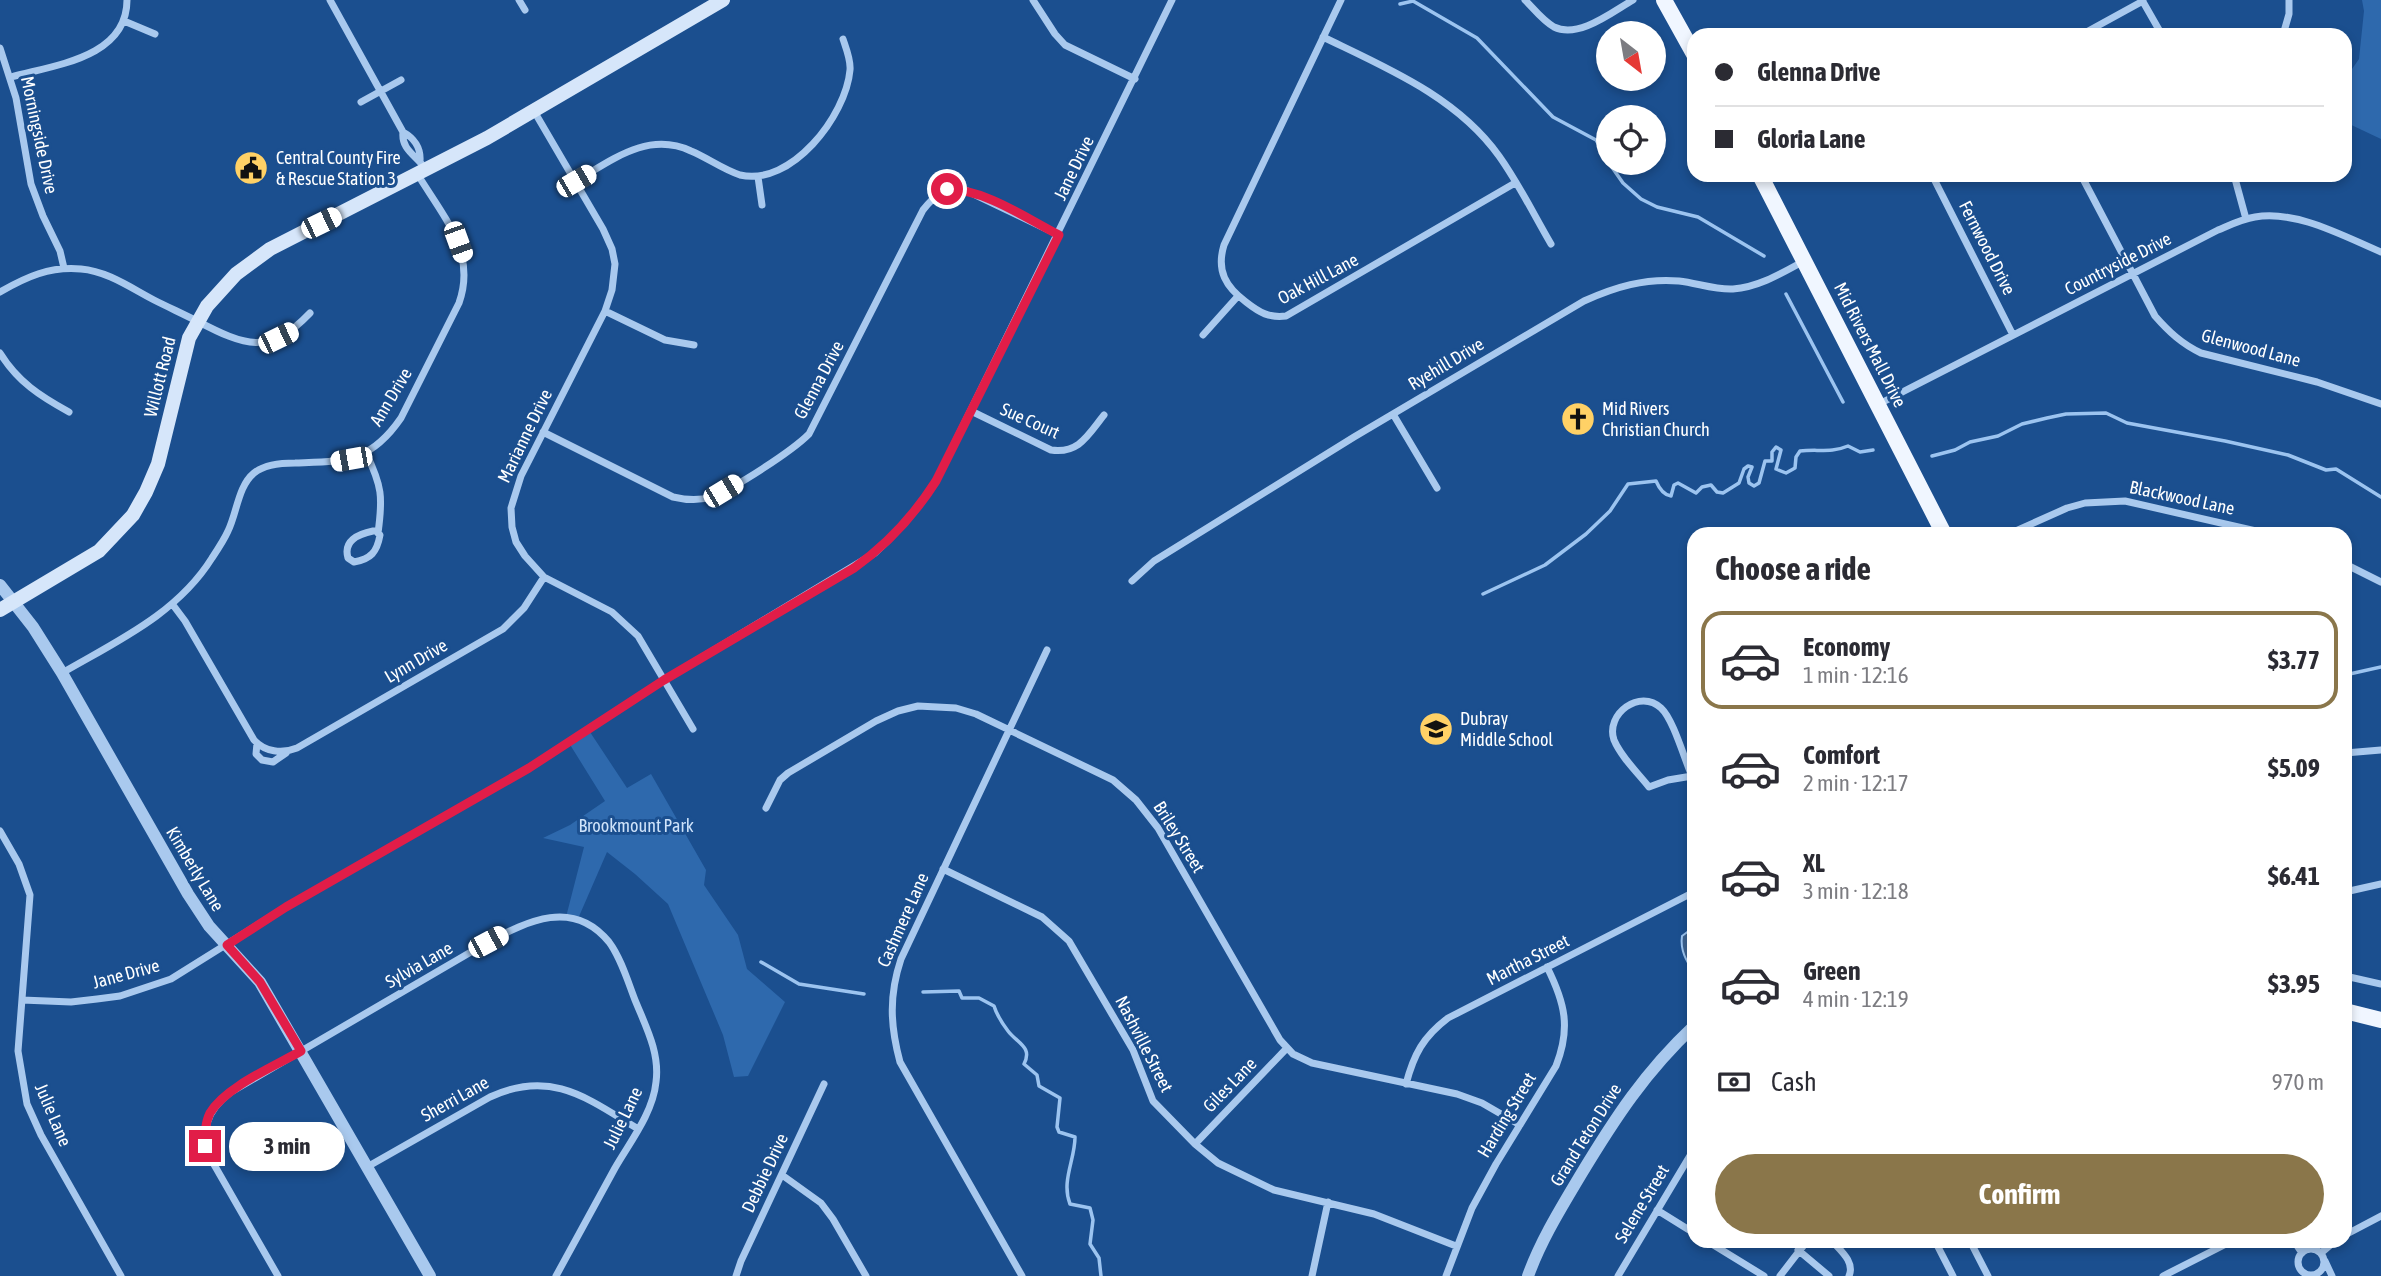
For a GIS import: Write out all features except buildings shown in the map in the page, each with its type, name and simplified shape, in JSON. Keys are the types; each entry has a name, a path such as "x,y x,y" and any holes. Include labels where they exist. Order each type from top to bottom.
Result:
{"main road":[{"path":"1664,0 1687,41"},
{"name":"Willott Road","path":"0,610 99,551 122,528 140,503 158,464 180,366 197,321 222,288 261,254 534,111 715,2"},
{"name":"Mid Rivers Mall Drive","path":"1764,182 1940,527"},
{"path":"2352,1013 2381,1020"}],"street":[{"path":"11,77 98,50 115,36 124,21 127,0"},
{"name":"Ann Drive","path":"62,673 134,632 173,605 189,589 212,560 229,529 245,484 254,473 281,463 333,462 366,453 384,440 401,418 459,303 465,285 464,258 458,242 422,169 411,156 403,139 404,132 330,0"},
{"path":"519,0 525,10"},
{"path":"1033,0 1065,45 1135,79"},
{"name":"Jane Drive","path":"22,1000 71,1002 120,996 171,979 286,907 529,768 664,680 874,553 897,533 919,508 936,481 1172,0"},
{"name":"Oak Hill Lane","path":"1340,0 1224,245 1221,255 1222,274 1227,286 1268,317 1286,316 1516,183"},
{"path":"1525,0 1555,27 1577,29 1633,0"},
{"path":"2285,28 2290,14 2289,0"},
{"path":"2094,28 2142,1 2158,28"},
{"path":"124,21 155,34"},
{"path":"1323,37 1394,71 1444,102 1478,132 1498,155 1551,244"},
{"path":"576,181 628,150 664,144 693,151 716,166 740,175 758,177 770,174 802,154 825,129 838,108 851,68 843,38"},
{"name":"Morningside Drive","path":"0,48 11,77 31,184 60,251 64,268"},
{"path":"361,102 401,80"},
{"name":"Marianne Drive","path":"534,111 576,181 612,249 615,276 606,311 521,475 511,508 512,527 516,542 533,567 544,577 600,604 626,622 638,636 693,729"},
{"path":"758,177 762,205"},
{"name":"Fernwood Drive","path":"1936,182 2013,335"},
{"name":"Glenwood Lane","path":"2085,182 2155,316 2185,346 2201,353 2317,382 2381,404"},
{"path":"2236,182 2246,219"},
{"name":"Glenna Drive","path":"543,432 673,497 686,500 714,496 791,450 809,434 923,210 933,197 947,189 963,189 1059,235"},
{"name":"Countryside Drive","path":"1878,404 2218,230 2246,219 2272,216 2298,220 2381,252"},
{"name":"Ryehill Drive","path":"1132,581 1154,561 1393,414 1584,301 1633,284 1665,280 1715,288 1741,288 1766,280 1805,261"},
{"path":"0,292 38,273 64,268 82,269 107,275 238,341 263,342 294,330 310,313"},
{"path":"1203,335 1238,296"},
{"path":"606,311 665,340 694,345"},
{"path":"0,354 31,391 69,412"},
{"name":"Sue Court","path":"971,411 1051,450 1064,452 1075,448 1104,415"},
{"path":"1393,414 1437,488"},
{"path":"366,453 378,477 383,502 378,547 372,555 354,562 348,558 345,551 348,543 368,532 378,533"},
{"name":"Blackwood Lane","path":"2025,527 2085,503 2125,501 2238,527"},
{"path":"2352,568 2381,582"},
{"name":"Lynn Drive","path":"173,605 257,743 256,754 262,761 274,762 503,629 524,608 544,577"},
{"name":"Kimberly Lane","path":"0,585 62,673 188,894 209,926 260,982 430,1276"},
{"name":"Cashmere Lane","path":"1022,1276 900,1062 893,1037 891,1012 893,982 909,939 1047,650"},
{"path":"1687,764 1664,711 1658,705 1650,702 1632,703 1623,709 1613,725 1614,739 1649,787 1668,780 1687,778"},
{"name":"Briley Street","path":"766,808 780,780 788,772 898,711 918,706 956,708 976,713 1113,780 1136,800 1158,828 1280,1040 1300,1059 1457,1094 1482,1103 1520,1125"},
{"path":"257,743 286,753"},
{"path":"2352,752 2381,750"},
{"name":"Julie Lane","path":"0,831 23,872 30,895 18,1051 27,1104 41,1135 121,1276"},
{"name":"Nashville Street","path":"943,869 1042,917 1069,941 1133,1050 1153,1101 1195,1144 1218,1163 1257,1184 1293,1196 1374,1214 1456,1246"},
{"path":"2352,890 2381,884"},
{"name":"Martha Street","path":"1406,1084 1411,1064 1430,1032 1448,1018 1687,896"},
{"name":"Julie Lane","path":"556,1276 638,1129 653,1097 656,1083 654,1047 618,958 609,943 584,923 557,916"},
{"name":"Sylvia Lane","path":"278,1276 205,1146 205,1130 209,1116 218,1102 517,927 539,918 557,916"},
{"name":"Harding Street","path":"1446,1276 1472,1208 1556,1066 1564,1038 1564,1010 1560,993 1547,967"},
{"path":"2352,978 2381,984"},
{"name":"Grand Teton Drive","path":"1528,1276 1551,1224 1633,1093 1659,1060 1687,1033"},
{"name":"Giles Lane","path":"1195,1144 1287,1048"},
{"name":"Sherri Lane","path":"367,1167 490,1097 508,1089 533,1084 554,1086 573,1092 638,1129"},
{"name":"Debbie Drive","path":"736,1276 824,1084"},
{"name":"Selene Street","path":"1618,1276 1687,1161"},
{"path":"782,1175 821,1203 866,1276"},
{"path":"1312,1276 1328,1202"},
{"path":"1657,1210 1687,1229"},
{"path":"2352,1231 2381,1216"},
{"path":"1718,1248 1764,1276"},
{"path":"1838,1248 1849,1262 1852,1270 1849,1276"},
{"path":"1939,1248 1953,1276"},
{"path":"1974,1248 1988,1276"},
{"path":"2163,1276 2218,1248"},
{"path":"2299,1248 2302,1253"},
{"path":"2329,1248 2322,1256 2321,1270 2311,1275 2300,1268 2299,1259 2302,1253 2313,1249 2322,1256 2332,1276"},
{"path":"1780,1276 1798,1250 1829,1276"}],"green space":[{"path":"2362,0 2381,0 2381,139 2352,125 2352,69 2359,59 2364,11"},
{"name":"Brookmount Park","path":"588,729 627,788 651,774 706,870 704,885 738,935 747,969 785,1002 748,1076 734,1077 723,1035 668,904 635,874 607,852 577,921 566,917 584,847 543,838 570,825 605,801 569,743"}],"shaded area":[{"path":"1687,932 1687,962 1682,946 1682,936"}],"waterway":[{"path":"1400,4 1413,1 1477,38 1553,117 1596,140"},
{"path":"1617,175 1641,199 1657,207 1698,217 1764,256"},
{"path":"1786,294 1843,402"},
{"path":"1932,456 1955,450 1970,442 1998,436 2022,424 2066,414 2106,413 2127,423 2225,441 2288,455 2326,470 2336,469 2381,497"},
{"path":"1483,594 1545,565 1586,534 1610,511 1628,484 1656,481 1660,489 1671,496 1674,485 1678,483 1696,493 1702,487 1711,485 1717,492 1723,493 1739,483 1744,469 1748,466 1752,467 1749,483 1754,486 1759,483 1765,461 1772,461 1772,452 1776,447 1781,450 1776,469 1786,473 1795,468 1796,457 1800,451 1830,450 1848,446 1860,452 1873,450"},
{"path":"2352,673 2381,667"},
{"path":"761,962 799,984 864,994"},
{"path":"923,992 959,991 962,998 979,998 994,1006 1006,1028 1025,1049 1027,1053 1024,1064 1037,1075 1039,1086 1060,1098 1057,1127 1059,1132 1075,1137 1067,1187 1070,1204 1090,1208 1093,1220 1090,1244 1099,1258 1101,1276"}],"place":[{"name":"Central County Fire & Rescue Station 3","path":"251,168"},
{"name":"Mid Rivers Christian Church","path":"1578,419"},
{"name":"Dubray Middle School","path":"1436,729"}],"route":[{"path":"205,1146 205,1130 209,1116 218,1102 301,1051 260,982 227,945 286,907 529,768 664,680 854,568 897,533 919,508 936,481 1059,235 977,194 963,189 947,189"}]}
